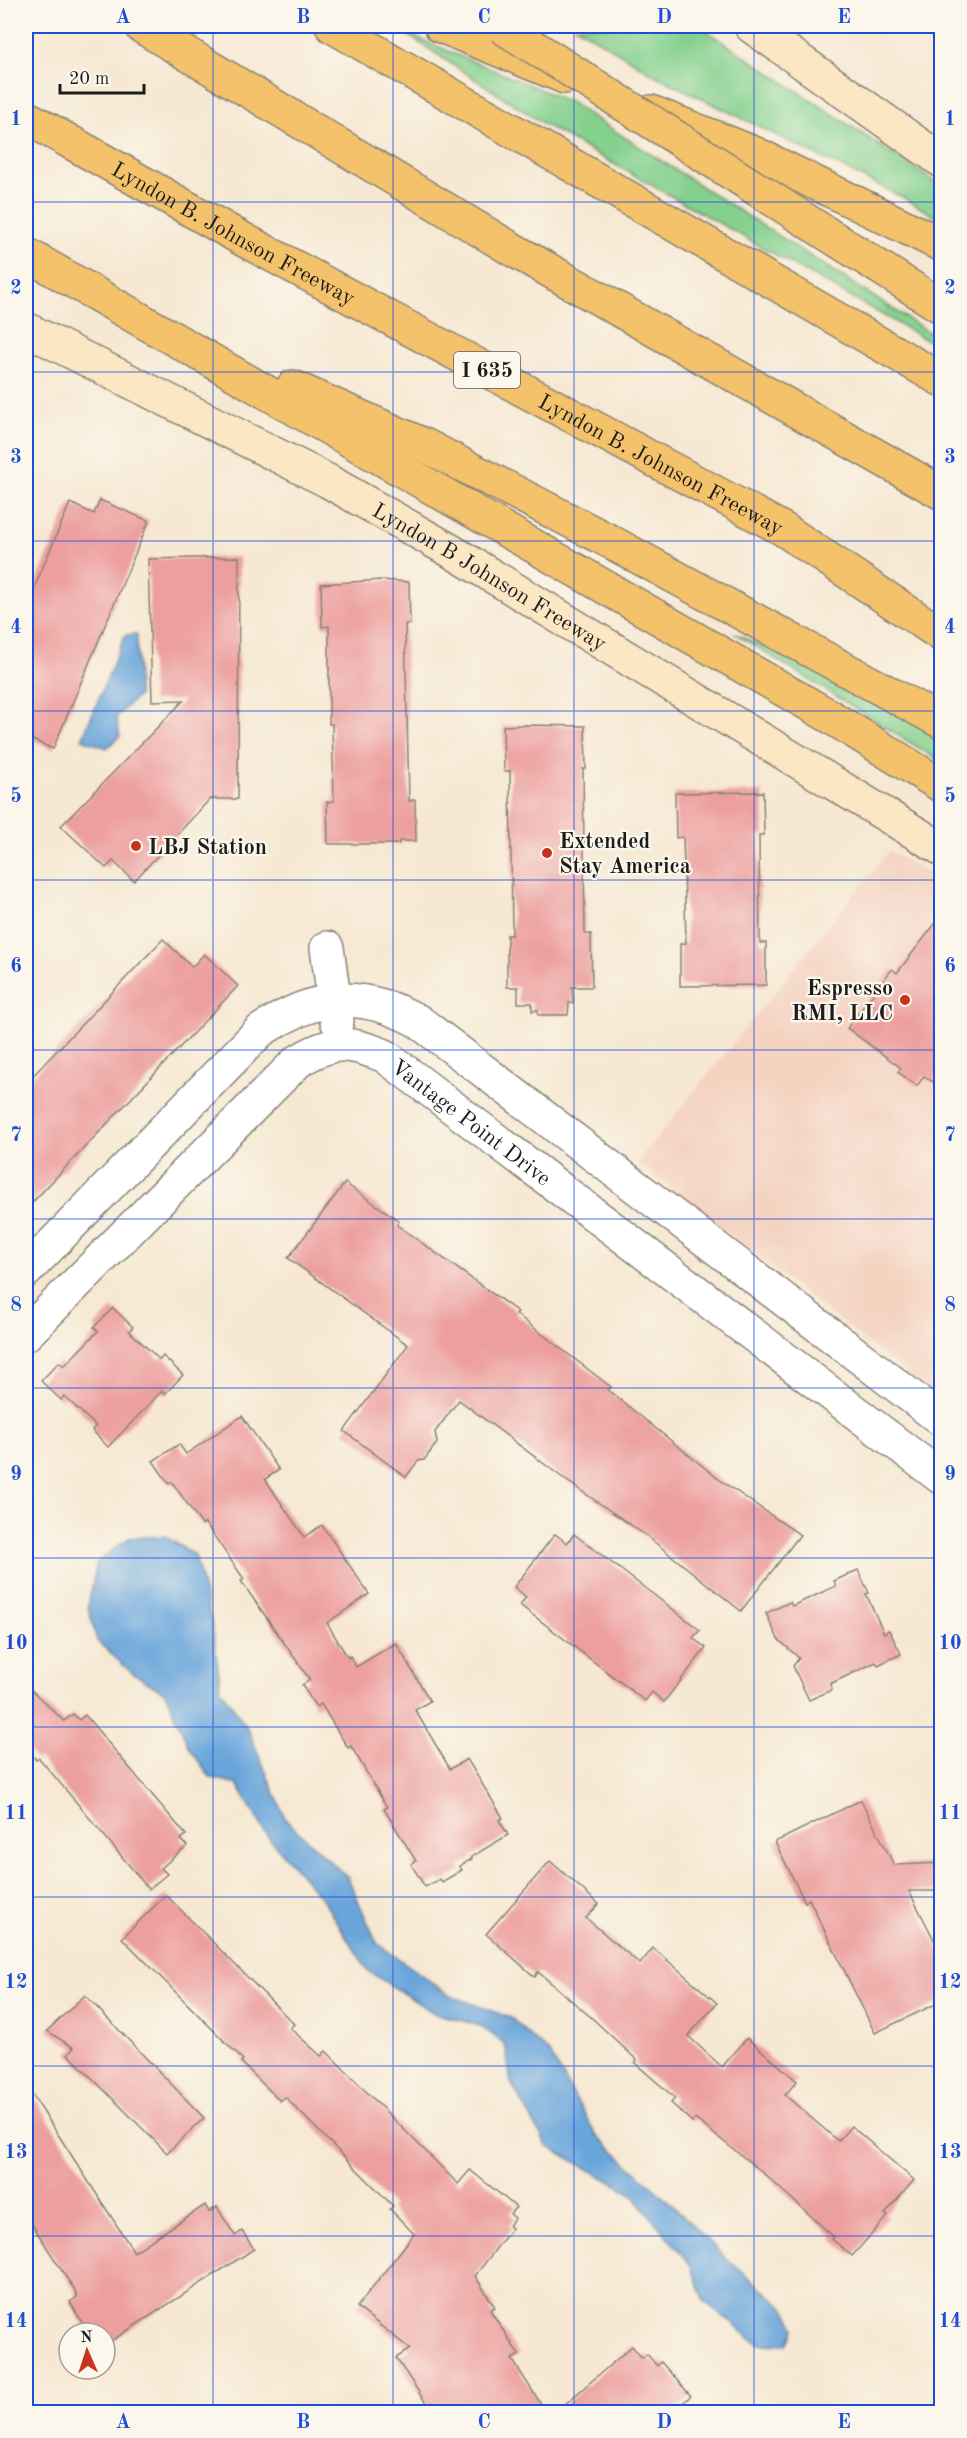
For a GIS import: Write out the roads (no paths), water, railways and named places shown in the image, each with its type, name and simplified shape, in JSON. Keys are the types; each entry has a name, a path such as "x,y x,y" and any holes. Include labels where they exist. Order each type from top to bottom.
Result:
{"highway":[{"path":"141,26 510,248 942,493"},
{"path":"332,26 942,380"},
{"path":"441,26 756,154 942,245"},
{"path":"501,26 942,307"},
{"path":"26,92 130,176"},
{"name":"Lyndon B. Johnson Freeway","path":"26,117 246,241 783,529 942,636"},
{"path":"26,254 831,717 942,786"},
{"path":"26,267 426,446 611,542 942,722"}],"main road":[{"path":"751,26 942,161"},
{"name":"Lyndon B Johnson Freeway","path":"26,329 206,417 328,481 741,726 942,849"}],"street":[{"path":"327,948 340,1044"},
{"path":"26,1271 260,1032 306,1005 334,1000 363,1001 391,1007 418,1021 942,1420"},
{"name":"Vantage Point Drive","path":"26,1334 297,1062 317,1049 340,1044 362,1047 385,1056 942,1478"},
{"path":"826,1391 855,1355"}],"water":[{"path":"137,634 138,696 116,717 120,736 107,748 82,739 125,635"},
{"path":"164,1536 195,1555 212,1624 221,1690 247,1727 286,1820 348,1878 377,1943 451,1996 511,2018 550,2054 597,2136 661,2194 729,2261 784,2307 795,2327 787,2345 758,2344 705,2302 690,2264 631,2193 547,2146 511,2083 505,2044 480,2026 434,2013 368,1971 323,1900 268,1837 237,1784 210,1777 190,1749 165,1693 132,1673 97,1641 88,1607 97,1562 129,1538"}],"place":[{"name":"LBJ Station","path":"136,846"},
{"name":"Extended Stay America","path":"547,853"},
{"name":"Espresso RMI, LLC","path":"905,1000"}]}
